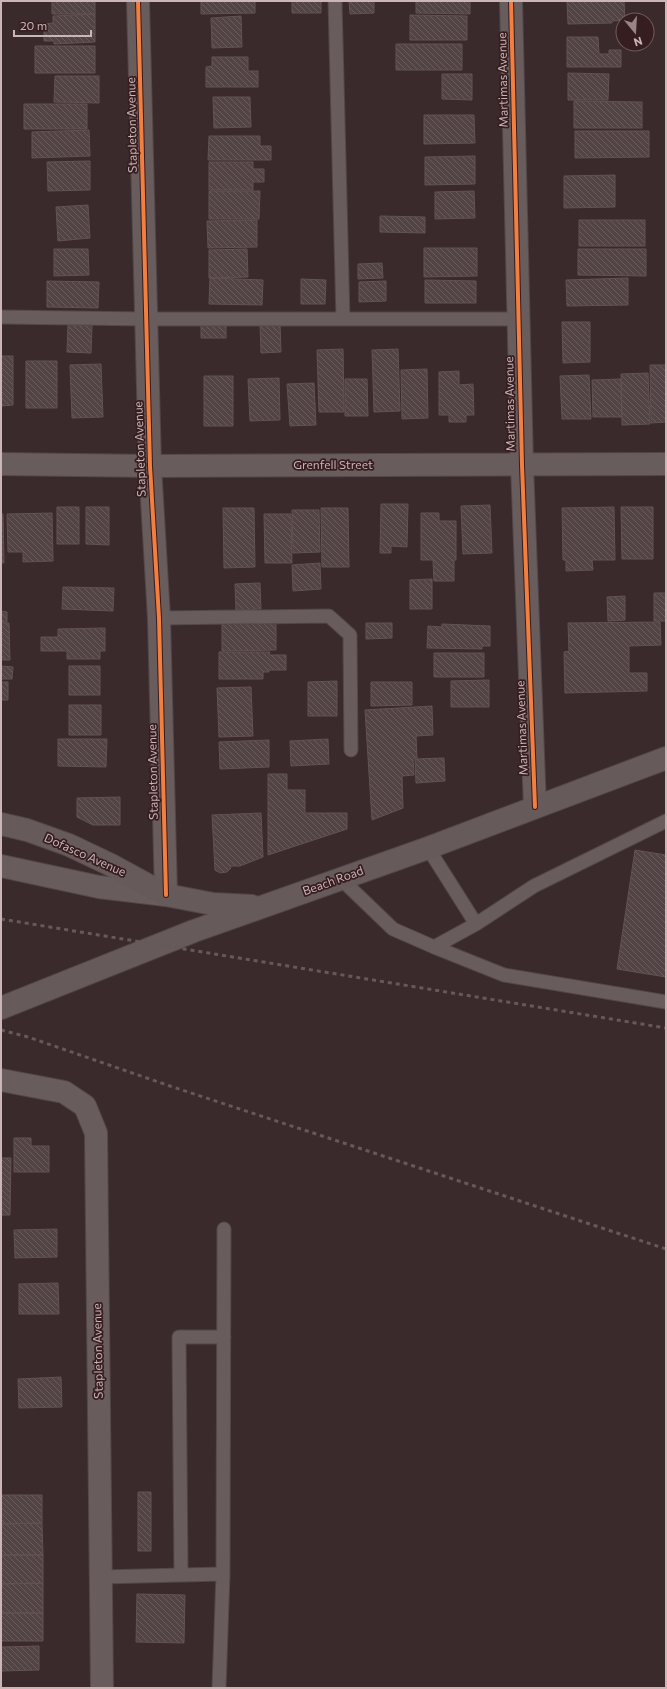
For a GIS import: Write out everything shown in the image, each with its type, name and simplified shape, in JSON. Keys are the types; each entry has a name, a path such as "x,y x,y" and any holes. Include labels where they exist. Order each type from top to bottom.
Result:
{"street":[{"name":"Stapleton Avenue","path":"138,1 150,466 159,618 166,895"},
{"name":"Martimas Avenue","path":"511,1 522,465 535,807"},
{"name":"Grenfell Street","path":"1,464 150,466 666,464"},
{"name":"Beach Road","path":"1,1008 194,931 428,848 666,758"},
{"name":"Dofasco Avenue","path":"1,824 27,830 69,846 111,865 166,895"},
{"name":"Dofasco Avenue","path":"1,866 99,888 166,895 214,904 262,906"},
{"name":"Stapleton Avenue","path":"1,1080 64,1092 85,1106 96,1133 102,1688"}],"lane":[{"path":"335,1 343,319"},
{"path":"1,317 146,319 518,319"},
{"path":"159,618 329,616 350,634 351,750"},
{"path":"434,947 476,924 534,886 666,821"},
{"path":"428,848 476,924"},
{"path":"341,879 393,929 504,975 666,1002"},
{"path":"219,1688 223,1574 224,1229"},
{"path":"181,1575 179,1337 224,1337"},
{"path":"101,1577 223,1574"}],"building":[{"path":"52,1 95,1 95,14 52,14"},
{"path":"201,1 255,1 255,13 201,14"},
{"path":"292,1 321,1 321,13 292,13"},
{"path":"349,1 374,1 374,13 350,14"},
{"path":"416,1 470,1 470,14 416,13"},
{"path":"567,1 624,1 625,12 615,12 615,21 612,21 612,23 568,24"},
{"path":"95,14 95,42 54,44 54,41 44,41 44,24 53,23 53,16"},
{"path":"410,15 467,16 467,40 410,40"},
{"path":"241,16 242,47 212,48 211,18"},
{"path":"567,37 598,37 599,54 609,54 609,50 621,52 621,67 567,67"},
{"path":"396,44 462,44 462,70 396,70"},
{"path":"35,46 95,46 95,73 35,73"},
{"path":"212,57 248,57 248,71 258,71 258,87 206,87 206,67 212,66"},
{"path":"568,73 609,74 608,100 568,100"},
{"path":"442,74 472,74 472,100 442,99"},
{"path":"55,76 99,76 99,103 54,102"},
{"path":"213,97 250,97 251,127 214,128"},
{"path":"574,101 642,102 642,128 574,128"},
{"path":"24,104 87,104 87,129 24,129"},
{"path":"424,115 474,115 475,143 424,144"},
{"path":"89,130 90,156 32,158 32,132"},
{"path":"575,131 649,131 649,157 575,158"},
{"path":"209,136 260,136 260,146 271,146 271,160 208,160"},
{"path":"475,156 475,184 425,185 425,157"},
{"path":"90,161 90,190 48,191 47,162"},
{"path":"209,162 253,162 253,169 264,169 264,182 253,182 253,190 209,190"},
{"path":"615,175 615,207 564,208 564,176"},
{"path":"209,191 260,191 259,219 209,219"},
{"path":"474,191 475,218 435,219 435,192"},
{"path":"88,205 90,238 58,241 56,207"},
{"path":"380,216 425,217 425,233 380,232"},
{"path":"257,220 257,247 208,248 207,221"},
{"path":"579,220 645,220 645,246 579,246"},
{"path":"424,248 477,248 477,276 424,277"},
{"path":"54,249 88,249 89,275 54,276"},
{"path":"247,249 248,277 209,278 209,250"},
{"path":"578,249 646,249 646,276 578,275"},
{"path":"382,263 383,278 358,279 358,264"},
{"path":"210,278 263,280 262,305 209,304"},
{"path":"628,278 628,305 567,306 566,280"},
{"path":"301,279 326,280 325,304 301,304"},
{"path":"425,280 476,281 476,303 425,303"},
{"path":"47,281 99,282 98,308 47,307"},
{"path":"386,281 386,301 359,302 359,282"},
{"path":"201,322 226,322 226,338 201,338"},
{"path":"562,322 590,322 590,362 563,363"},
{"path":"280,323 281,352 261,353 260,324"},
{"path":"68,325 92,325 91,353 67,352"},
{"path":"343,349 344,412 319,412 317,350"},
{"path":"398,349 400,411 374,412 372,350"},
{"path":"1,356 13,356 13,405 1,406"},
{"path":"26,361 57,361 57,408 26,408"},
{"path":"101,364 103,417 72,418 70,365"},
{"path":"650,365 666,365 666,422 651,423"},
{"path":"427,369 428,418 402,419 401,370"},
{"path":"459,371 459,385 473,384 474,415 466,415 466,422 449,422 449,415 439,415 439,372"},
{"path":"648,373 650,424 622,425 621,374"},
{"path":"589,375 591,419 562,419 560,376"},
{"path":"204,376 233,376 233,426 204,426"},
{"path":"279,378 280,420 250,421 248,379"},
{"path":"345,379 367,379 368,416 345,416"},
{"path":"621,379 622,417 593,417 592,380"},
{"path":"314,383 316,425 290,426 287,384"},
{"path":"381,504 408,504 407,547 391,546 391,553 380,553"},
{"path":"490,505 492,553 463,554 461,506"},
{"path":"57,507 79,507 79,544 57,544"},
{"path":"86,507 109,507 109,545 86,544"},
{"path":"614,507 615,560 592,560 593,570 566,571 566,560 563,560 562,508"},
{"path":"621,507 653,507 653,559 622,559"},
{"path":"223,508 254,508 255,567 224,568"},
{"path":"321,508 348,508 349,567 322,567"},
{"path":"292,510 319,510 320,552 293,553"},
{"path":"52,513 53,561 23,562 23,552 8,552 7,514"},
{"path":"421,513 439,513 439,521 456,521 456,560 454,560 454,581 434,581 433,560 421,560"},
{"path":"1,514 3,514 4,563 1,563"},
{"path":"264,514 291,514 292,563 265,563"},
{"path":"320,563 321,589 293,591 292,565"},
{"path":"432,579 432,609 410,609 410,580"},
{"path":"260,583 261,609 236,610 235,584"},
{"path":"63,587 114,588 113,611 62,609"},
{"path":"654,593 666,593 666,621 654,621"},
{"path":"625,596 625,620 608,621 607,597"},
{"path":"1,611 7,612 7,622 1,622"},
{"path":"660,622 661,645 629,646 629,673 647,673 647,691 565,693 564,652 569,651 568,623"},
{"path":"1,623 9,623 10,660 1,660"},
{"path":"222,623 276,623 276,650 222,651"},
{"path":"366,623 392,623 392,638 366,639"},
{"path":"442,624 490,626 490,646 482,646 482,649 427,648 428,626 442,627"},
{"path":"105,628 105,651 100,651 100,659 67,659 67,651 41,651 41,637 58,637 58,629"},
{"path":"219,652 270,652 269,655 286,655 286,670 269,670 269,672 263,672 263,679 219,679"},
{"path":"434,653 484,653 484,677 434,677"},
{"path":"1,666 13,667 12,679 1,679"},
{"path":"69,666 100,666 100,695 69,695"},
{"path":"489,680 489,707 451,707 451,681"},
{"path":"337,681 337,716 308,716 308,682"},
{"path":"1,682 8,682 8,700 1,700"},
{"path":"371,682 412,682 412,705 371,706"},
{"path":"251,687 253,736 219,737 217,688"},
{"path":"69,705 101,705 101,735 69,735"},
{"path":"432,706 433,735 416,736 417,758 413,758 414,775 402,776 403,808 372,820 365,710"},
{"path":"58,739 107,739 106,767 58,766"},
{"path":"328,739 329,764 291,766 290,741"},
{"path":"269,740 269,767 220,769 219,742"},
{"path":"444,758 445,781 416,783 415,759"},
{"path":"268,774 287,774 287,790 305,790 305,813 347,813 347,829 268,855"},
{"path":"120,797 120,825 93,825 77,817 77,798"},
{"path":"261,813 263,857 240,866 230,866 231,868 227,872 220,873 215,870 212,815"},
{"path":"635,850 666,855 666,977 617,969"},
{"path":"14,1138 31,1138 31,1146 49,1146 49,1172 14,1172"},
{"path":"1,1158 11,1158 10,1215 1,1215"},
{"path":"57,1229 57,1257 15,1258 14,1230"},
{"path":"58,1283 59,1314 19,1314 19,1284"},
{"path":"61,1377 62,1407 19,1408 18,1379"},
{"path":"138,1492 151,1492 151,1551 138,1551"},
{"path":"1,1495 42,1495 42,1523 1,1524"},
{"path":"42,1523 43,1555 1,1555 1,1524"},
{"path":"1,1555 43,1555 43,1583 1,1584"},
{"path":"43,1583 43,1613 1,1613 1,1584"},
{"path":"137,1594 185,1595 184,1643 136,1642"},
{"path":"1,1613 43,1613 43,1641 1,1641"},
{"path":"39,1646 39,1670 1,1671 1,1647"}],"railway":[{"path":"1,919 666,1028"},
{"path":"1,1030 28,1037 170,1086 666,1249"}],"cycle path":[{"path":"138,1 150,466 159,618 166,895"},
{"path":"511,1 522,465 535,807"}]}
